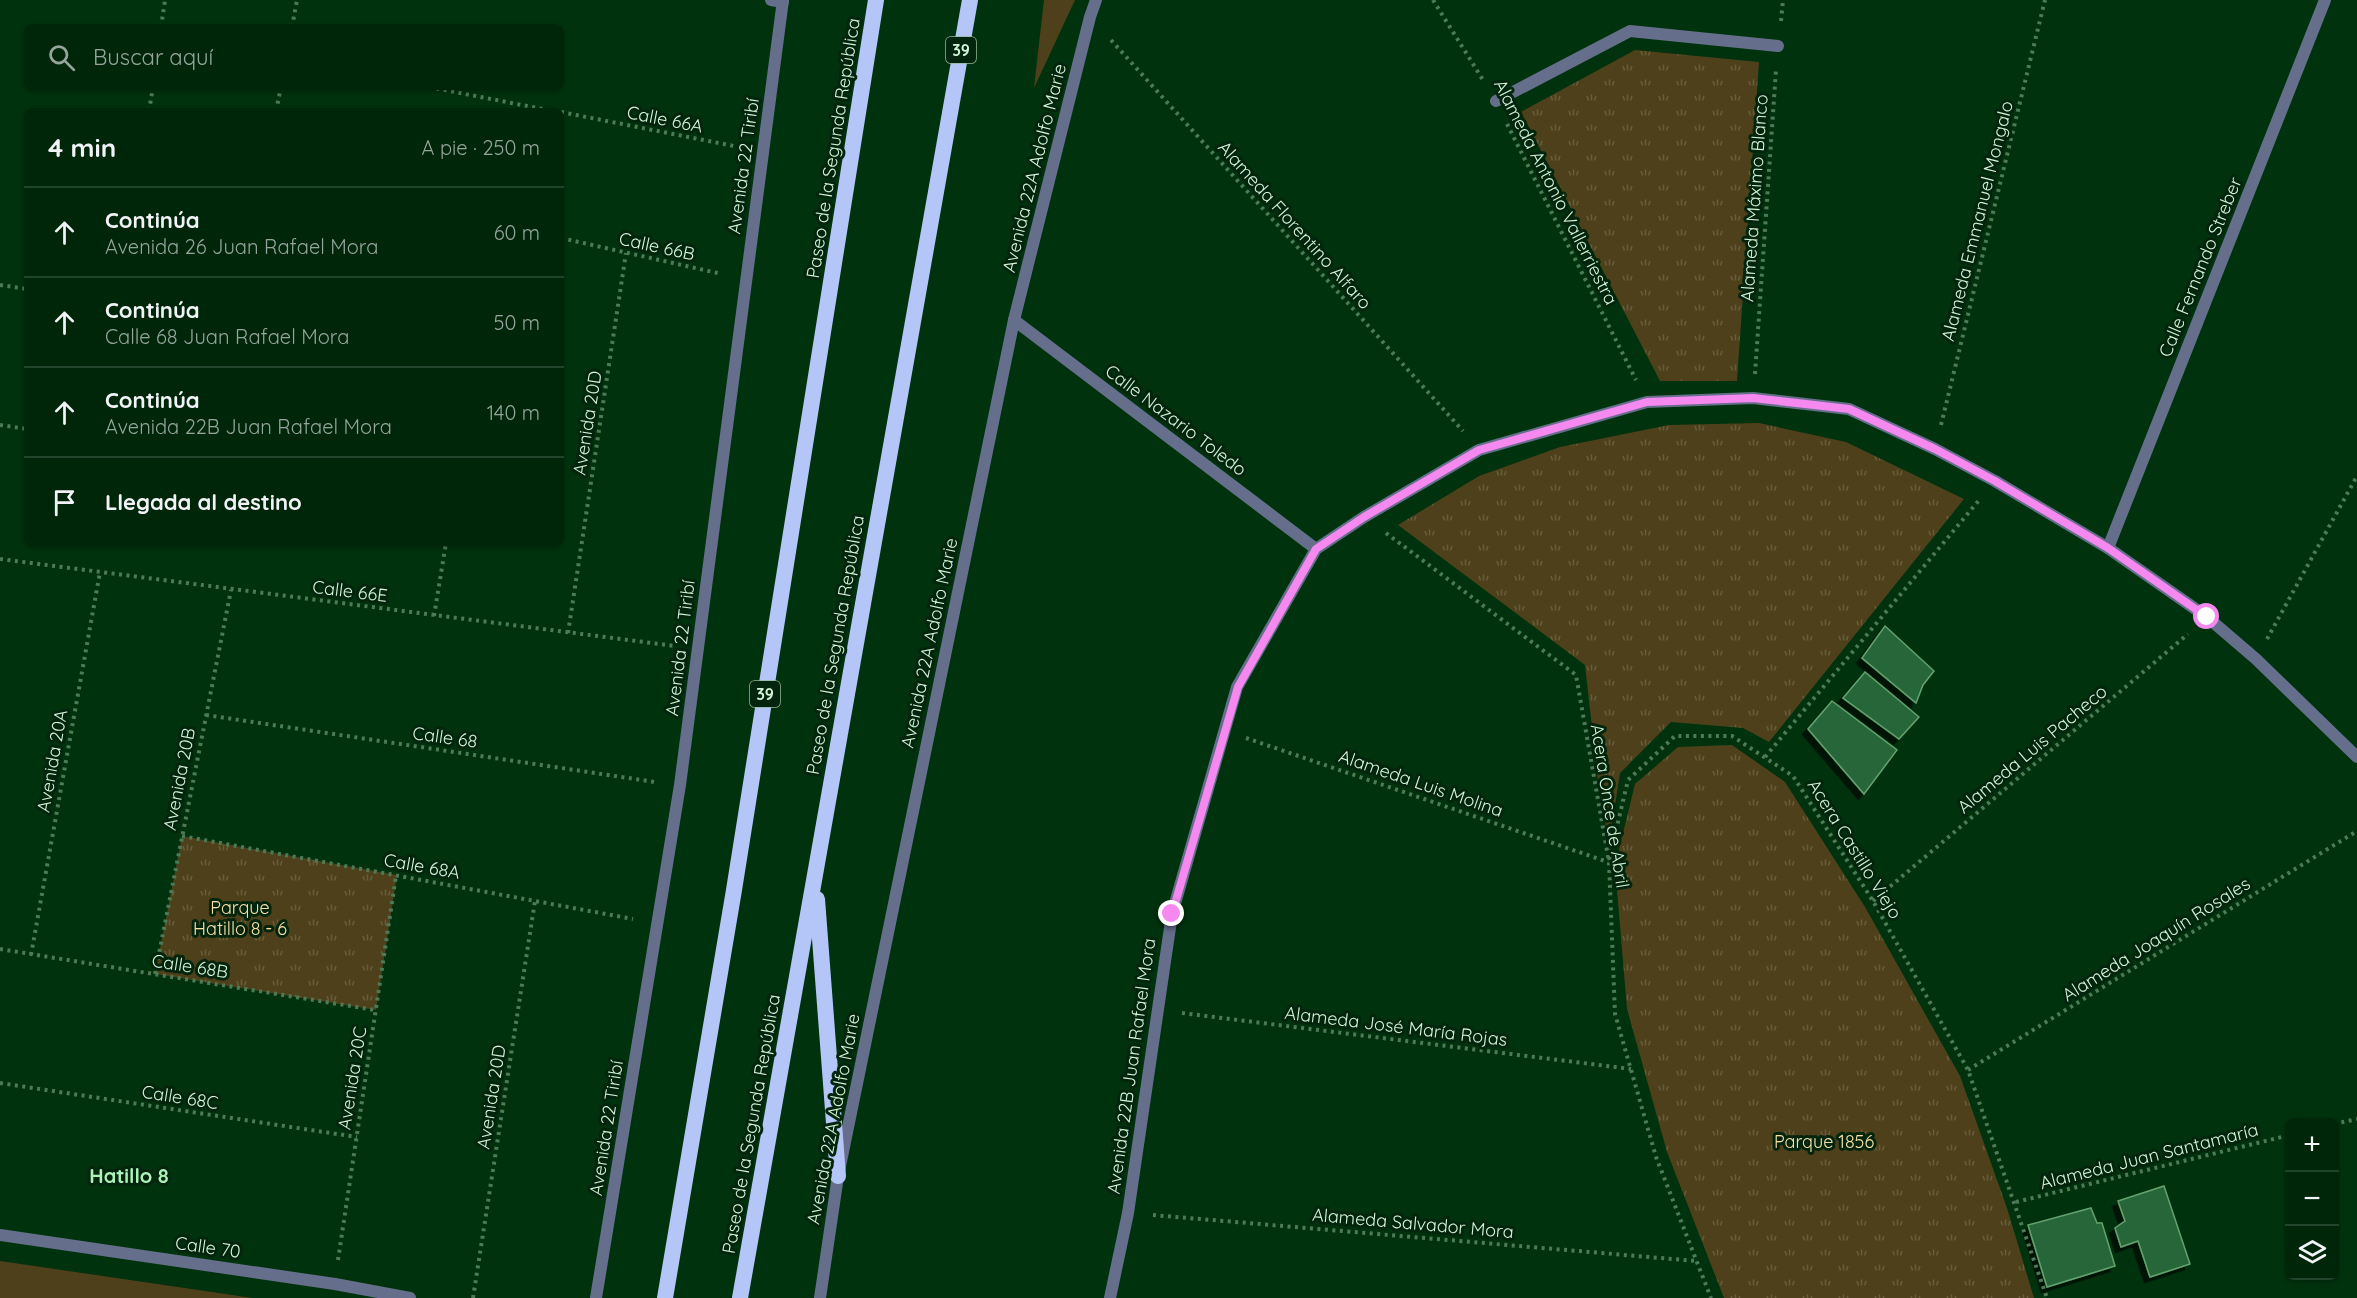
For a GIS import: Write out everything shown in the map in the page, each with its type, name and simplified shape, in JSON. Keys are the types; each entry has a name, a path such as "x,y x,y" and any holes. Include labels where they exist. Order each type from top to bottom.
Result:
{"highway":[{"name":"Paseo de la Segunda República","path":"665,1298 736,878 876,0"},
{"name":"Paseo de la Segunda República","path":"740,1298 970,0"},
{"path":"814,873 838,1176"}],"street":[{"name":"Avenida 22A Adolfo Marie","path":"820,1298 838,1176 1014,320 1096,0"},
{"name":"Calle Fernando Streber","path":"2108,548 2325,0"},
{"name":"Avenida 22 Tiribí","path":"596,1298 680,785 747,279 779,1"},
{"path":"1496,101 1630,31 1778,46"},
{"name":"Calle Nazario Toledo","path":"1014,320 1316,549"},
{"name":"Avenida 22B Juan Rafael Mora","path":"1110,1298 1128,1213 1172,914 1238,687 1316,549 1364,517 1479,450 1647,402 1753,398 1849,409 1935,449 1995,481 2108,548 2207,617 2256,659 2357,757"},
{"name":"Calle 70","path":"0,1235 335,1284 410,1298"}],"path":[{"path":"161,24 165,0"},
{"path":"293,24 297,0"},
{"name":"Alameda Antonio Vallerriestra","path":"1432,0 1496,101 1647,402"},
{"name":"Alameda Máximo Blanco","path":"1753,398 1783,0"},
{"name":"Alameda Emmanuel Mongalo","path":"1935,449 2045,0"},
{"name":"Alameda Florentino Alfaro","path":"1090,17 1479,450"},
{"path":"150,108 152,90"},
{"path":"277,108 280,90"},
{"path":"444,90 538,108"},
{"name":"Calle 66A","path":"564,113 763,152"},
{"name":"Calle 66B","path":"564,239 747,279"},
{"name":"Avenida 20D","path":"568,633 626,253"},
{"path":"0,285 24,289"},
{"path":"0,425 24,429"},
{"path":"2256,659 2357,476"},
{"path":"1765,757 1995,481"},
{"name":"Acera Once de Abril","path":"1364,517 1576,675 1609,862 1616,1014 1656,1156 1711,1298"},
{"path":"434,616 446,546"},
{"name":"Calle 66E","path":"0,559 698,649"},
{"name":"Avenida 20A","path":"31,955 100,572"},
{"name":"Avenida 20B","path":"155,974 231,590"},
{"name":"Alameda Luis Pacheco","path":"1873,901 2207,617"},
{"name":"Calle 68","path":"206,715 680,785"},
{"name":"Alameda Luis Molina","path":"1225,730 1609,862"},
{"name":"Acera Castillo Viejo","path":"1609,862 1628,780 1675,736 1732,736 1794,776 1873,901 1968,1070 2016,1202 2047,1298"},
{"name":"Alameda Joaquín Rosales","path":"1968,1070 2357,831"},
{"name":"Calle 68A","path":"182,836 657,923"},
{"name":"Avenida 20C","path":"335,1284 396,875"},
{"name":"Avenida 20D","path":"473,1298 535,901"},
{"name":"Calle 68B","path":"0,949 376,1010"},
{"name":"Alameda José María Rojas","path":"1158,1010 1631,1069"},
{"name":"Calle 68C","path":"0,1083 357,1137"},
{"path":"2339,1123 2357,1119"},
{"name":"Alameda Juan Santamaría","path":"2016,1202 2285,1137"},
{"name":"Alameda Salvador Mora","path":"1128,1213 1696,1261"}],"green space":[{"path":"1044,0 1075,0 1034,88"},
{"path":"1635,50 1759,62 1737,381 1660,381 1521,112"},
{"path":"1759,423 1846,442 1964,499 1769,742 1743,728 1671,722 1620,773 1609,844 1598,781 1585,665 1398,525 1479,476 1560,447 1669,425"},
{"name":"Parque 1856","path":"1732,745 1785,782 1865,907 1960,1076 2007,1208 2034,1298 1724,1298 1667,1152 1627,1009 1615,866 1635,784 1678,747"},
{"name":"Parque Hatillo 8 - 6","path":"182,836 397,875 376,1010 155,974"},
{"path":"0,1261 253,1298 0,1298"}],"building":[{"path":"1885,626 1934,671 1923,685 1916,703 1862,658"},
{"path":"1865,672 1919,717 1899,739 1843,698"},
{"path":"1832,701 1897,750 1864,794 1808,729"},
{"path":"2164,1186 2190,1264 2150,1277 2138,1241 2121,1247 2115,1228 2125,1221 2118,1201"},
{"path":"2091,1208 2097,1223 2102,1223 2115,1266 2047,1287 2028,1225"}],"district":[{"name":"Hatillo 8","path":"129,1175"}],"route":[{"path":"1172,914 1238,687 1316,549 1364,517 1479,450 1647,402 1753,398 1849,409 1935,449 1995,481 2108,548 2207,617"}]}
